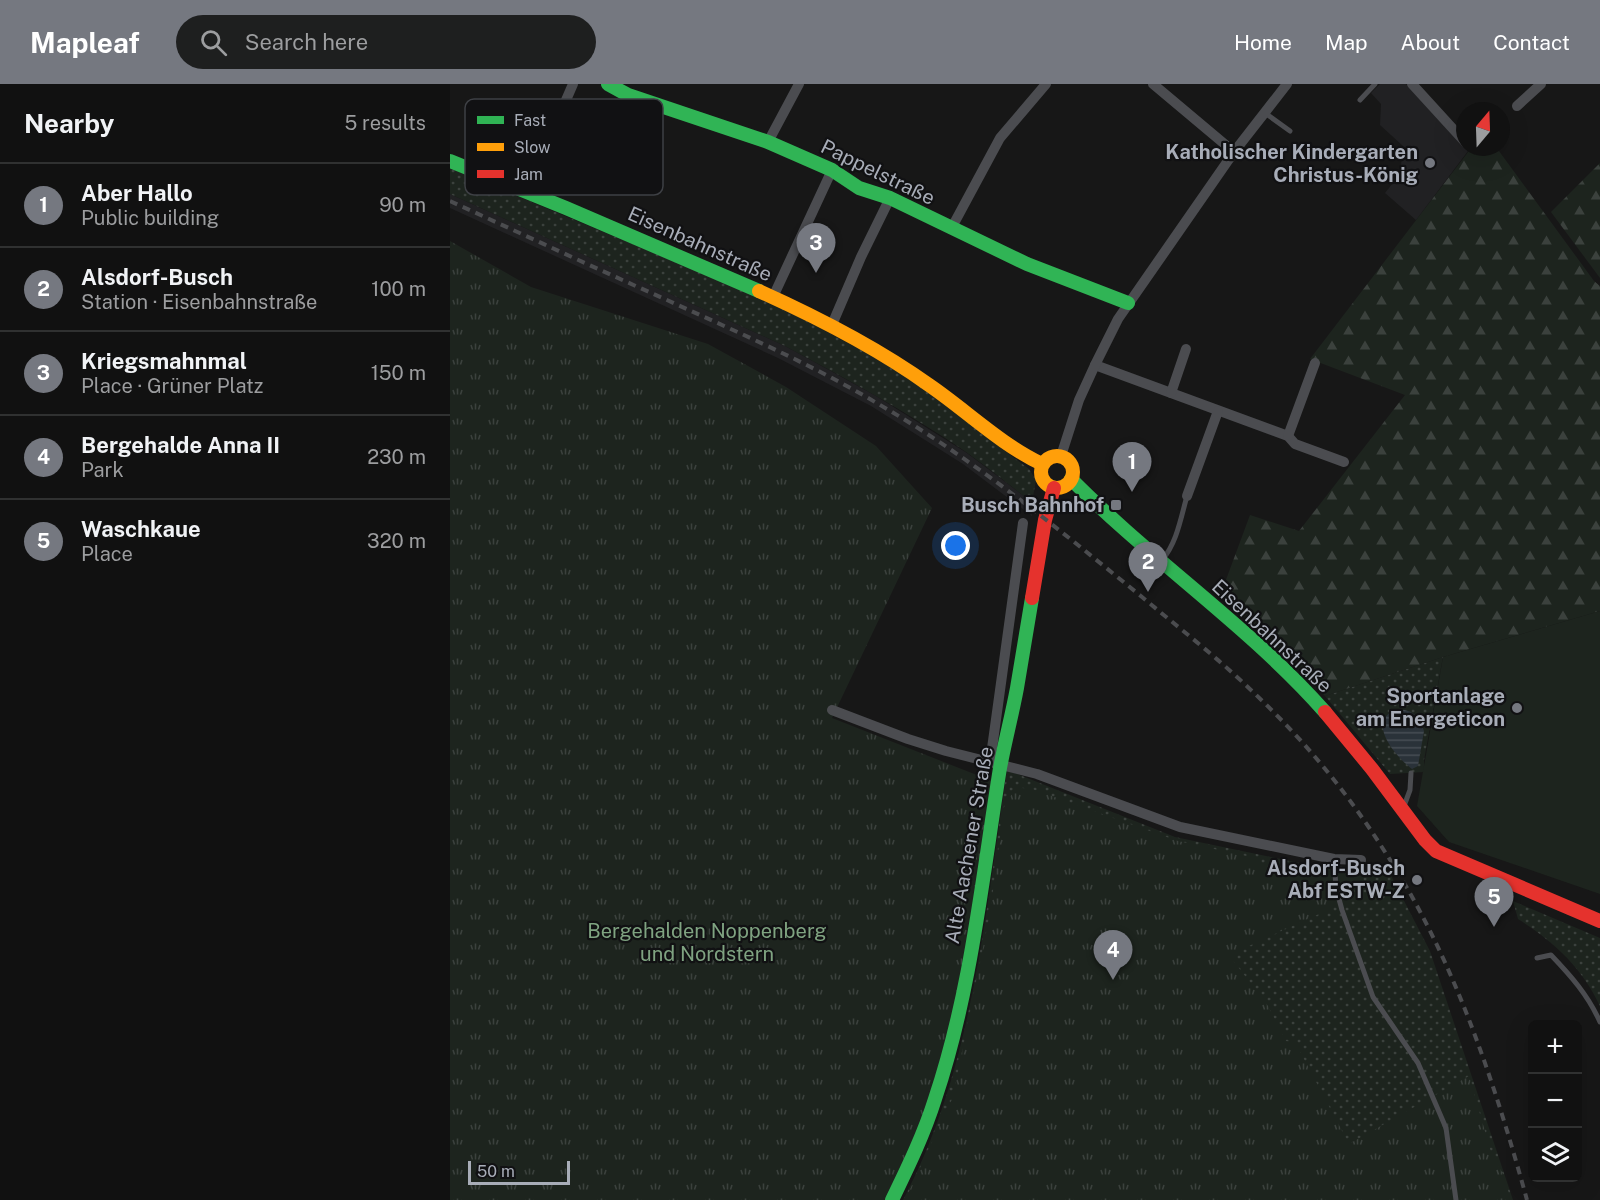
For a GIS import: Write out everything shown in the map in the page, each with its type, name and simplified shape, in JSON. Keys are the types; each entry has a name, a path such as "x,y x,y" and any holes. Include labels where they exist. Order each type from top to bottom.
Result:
{"street":[{"path":"566,99 573,84"},
{"name":"Pappelstraße","path":"608,84 640,99"},
{"path":"768,142 799,84"},
{"path":"951,230 1000,138 1046,84"},
{"path":"1153,84 1234,152"},
{"path":"1061,456 1079,400 1118,318 1234,152 1287,84"},
{"path":"1413,84 1456,132"},
{"path":"1517,106 1541,84"},
{"name":"Pappelstraße","path":"663,107 768,142 832,170 840,177 879,196 890,198 951,230 1027,264 1128,303"},
{"name":"Eisenbahnstraße","path":"450,162 465,167"},
{"path":"772,297 832,170"},
{"name":"Eisenbahnstraße","path":"538,195 772,297 862,342 927,382 1030,459 1042,464"},
{"path":"831,327 861,257 890,198"},
{"path":"1170,393 1186,350"},
{"path":"1288,436 1315,363"},
{"path":"1095,365 1288,436 1295,444 1344,462"},
{"path":"1187,496 1218,411"},
{"path":"1061,456 1072,465 1071,479 1064,486 1054,488 1042,479 1040,469 1050,457 1061,456"},
{"name":"Eisenbahnstraße","path":"1071,479 1107,514 1245,633 1293,678 1334,722 1436,852 1600,921"},
{"name":"Alte Aachener Straße","path":"996,764 1017,688 1050,498 1054,488"},
{"name":"Alte Aachener Straße","path":"892,1200 926,1123 954,1035 970,958 996,764 1023,524"},
{"path":"832,710 908,739 1037,774 1180,827 1334,859 1361,860"}],"lane":[{"path":"1360,100 1375,84"},
{"path":"1263,112 1290,132"},
{"path":"1161,561 1167,555 1187,496"},
{"path":"1403,810 1410,790 1411,773"},
{"path":"1334,859 1336,888 1342,910 1372,997 1418,1063 1446,1128 1456,1200"},
{"path":"1537,958 1551,955 1581,988 1591,1002 1600,1022"}],"shaded area":[{"name":"Katholischer Kindergarten Christus-König","path":"1380,84 1406,84 1456,138 1456,156 1464,156 1416,220 1385,193 1400,174 1403,146 1380,125 1381,104 1371,93"},
{"path":"450,194 785,346 831,371 876,396 967,453 1032,502 1032,516 963,464 871,406 778,358 450,208"},
{"path":"1395,710 1406,710 1414,714 1424,731 1418,766 1412,769 1392,748 1383,731 1383,723 1387,715"}],"green space":[{"path":"1465,156 1503,156 1594,281 1600,286 1600,611 1443,657 1325,696 1282,652 1220,596 1250,515 1299,531 1405,395 1310,359"},
{"path":"1600,163 1600,278 1551,212"},
{"path":"450,168 465,174 465,195 515,195 769,301 910,379 1029,469 1036,480 1032,502 975,458 922,424 785,346 450,194"},
{"name":"Bergehalden Noppenberg und Nordstern","path":"450,241 531,287 708,344 786,387 876,446 932,508 832,718 992,781 973,908 939,1092 885,1200 450,1200"},
{"name":"Sportanlage am Energeticon","path":"1600,611 1600,894 1449,842 1417,806 1443,657"},
{"path":"1443,657 1424,760 1424,772 1390,774 1325,696"},
{"path":"1007,770 1175,837 1319,867 1386,866 1430,951 1513,1200 903,1200 927,1150 946,1098 961,1044 983,935"},
{"path":"1022,788 1032,789 1178,841 1260,859 1258,865 1313,876 1361,875 1350,900 1229,955 1268,1006 1286,1041 1295,1042 1349,1144 1469,1076 1491,1152 1503,1174 1511,1200 905,1200 953,1097 990,913 1004,807 1013,792"},
{"path":"1513,901 1600,938 1600,1006 1584,979 1565,956 1518,919"}],"railway":[{"path":"450,201 772,348 850,388 911,423 979,469 1045,519 1240,679 1290,729 1340,788 1371,830 1409,892 1431,933 1469,1020 1500,1110 1527,1200"}],"traffic: fast":[{"path":"608,84 640,99"},
{"path":"663,107 768,142 832,170 859,188 890,198 1027,264 1128,303"},
{"path":"450,161 465,167"},
{"path":"534,195 759,291"},
{"path":"1071,479 1134,538 1265,651 1325,712"},
{"path":"892,1200 931,1112 958,1018 967,977 1000,768 1017,688 1032,598"}],"traffic: slow":[{"path":"759,291 889,358 1012,447 1042,464"},
{"path":"1057,456 1069,460 1073,472 1069,484 1057,488 1045,484 1041,472 1045,460 1057,456"}],"traffic: jam":[{"path":"1032,598 1045,520 1054,488"},
{"path":"1325,712 1436,851 1600,921"}],"place":[{"name":"Katholischer Kindergarten Christus-König","path":"1430,163"},
{"name":"Kriegsmahnmal","path":"816,273"},
{"name":"Aber Hallo","path":"1132,492"},
{"name":"Busch Bahnhof","path":"1116,505"},
{"name":"Alsdorf-Busch","path":"1148,592"},
{"name":"Sportanlage am Energeticon","path":"1517,708"},
{"name":"Alsdorf-Busch Abf ESTW-Z","path":"1417,880"},
{"name":"Waschkaue","path":"1494,927"},
{"name":"Bergehalde Anna II","path":"1113,980"}]}
